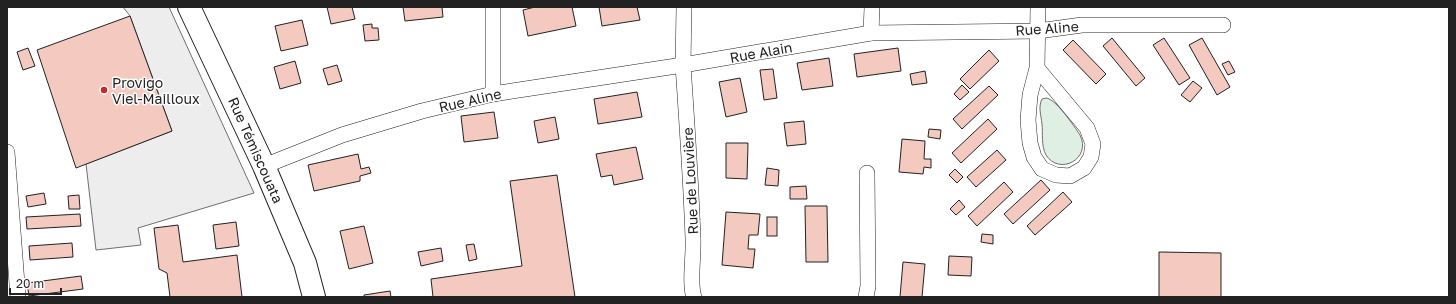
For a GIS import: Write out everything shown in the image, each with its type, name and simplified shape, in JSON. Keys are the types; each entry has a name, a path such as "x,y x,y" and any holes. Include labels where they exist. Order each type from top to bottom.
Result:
{"main road":[{"name":"Rue Témiscouata","path":"189,7 264,166 305,262 314,297"}],"street":[{"path":"493,7 493,94"},
{"path":"683,65 684,7"},
{"path":"871,32 872,7"},
{"path":"1037,68 1087,128 1093,144 1091,157 1084,168 1070,176 1056,175 1042,169 1034,157 1030,143 1028,120 1030,95 1037,68 1038,7"},
{"name":"Rue Aline","path":"871,32 1038,31 1082,25 1223,25"},
{"name":"Rue Alain","path":"683,65 871,32"},
{"name":"Rue Aline","path":"264,166 342,135 422,111 493,94 683,65"},
{"name":"Rue de Louvière","path":"683,65 691,188 693,246 692,278 694,297"},
{"path":"7,152 14,293"},
{"path":"866,297 868,286 867,173"}],"green space":[{"path":"1046,98 1060,108 1080,135 1083,144 1082,151 1072,162 1058,164 1052,161 1044,151 1040,108 1042,99"}],"shaded area":[{"path":"123,7 169,7 254,193 138,228 141,245 96,250 86,164 172,131 130,16"}],"building":[{"path":"327,7 352,7 355,19 331,24"},
{"path":"403,7 442,7 443,17 405,21"},
{"path":"535,7 572,7 576,26 528,36 523,10"},
{"path":"599,7 637,7 640,20 602,26"},
{"name":"Provigo Viel-Mailloux","path":"130,16 172,131 76,168 37,50"},
{"path":"302,20 308,45 281,51 275,26"},
{"path":"372,24 372,28 378,28 379,40 365,41 363,25"},
{"path":"1112,38 1145,78 1136,86 1103,46"},
{"path":"1164,38 1190,78 1179,85 1153,45"},
{"path":"1202,38 1230,87 1217,95 1189,45"},
{"path":"1073,40 1106,74 1096,84 1063,50"},
{"path":"28,48 35,66 23,70 17,52"},
{"path":"898,48 901,71 857,77 854,54"},
{"path":"989,50 999,61 970,89 960,79"},
{"path":"829,58 833,86 802,90 797,63"},
{"path":"295,61 301,83 280,89 274,67"},
{"path":"1229,61 1235,72 1228,75 1222,64"},
{"path":"337,65 342,81 328,85 323,69"},
{"path":"773,69 777,98 764,100 760,70"},
{"path":"925,71 927,83 912,85 910,74"},
{"path":"740,78 747,112 726,117 719,82"},
{"path":"1193,81 1202,88 1190,102 1181,95"},
{"path":"962,85 969,92 960,100 954,94"},
{"path":"989,86 998,95 962,129 953,119"},
{"path":"637,92 642,117 598,124 594,99"},
{"path":"494,112 498,138 464,142 461,116"},
{"path":"555,117 559,139 538,143 534,121"},
{"path":"988,119 997,129 961,163 952,153"},
{"path":"804,121 806,144 787,146 784,123"},
{"path":"929,129 941,130 940,139 928,137"},
{"path":"902,139 925,141 924,159 931,159 931,168 924,167 923,174 899,172"},
{"path":"726,143 748,143 747,179 726,178"},
{"path":"636,147 643,179 614,185 612,175 601,177 596,154"},
{"path":"997,150 1006,160 976,187 967,177"},
{"path":"358,154 361,169 369,167 371,173 360,176 360,181 314,191 308,165"},
{"path":"767,168 779,170 778,186 765,185"},
{"path":"955,169 963,177 957,183 949,175"},
{"path":"557,175 575,297 433,297 431,279 522,266 510,181"},
{"path":"1041,180 1050,190 1013,224 1004,214"},
{"path":"1004,182 1013,192 977,226 968,216"},
{"path":"806,186 807,199 790,199 790,187"},
{"path":"1063,192 1072,202 1035,235 1027,226"},
{"path":"44,193 46,204 28,207 26,196"},
{"path":"79,195 80,209 69,209 68,196"},
{"path":"959,200 965,207 956,215 950,209"},
{"path":"805,206 827,206 828,262 806,262"},
{"path":"726,212 760,214 758,235 749,235 748,249 755,249 753,268 722,265"},
{"path":"80,214 81,226 27,229 26,217"},
{"path":"767,217 777,217 777,236 767,236"},
{"path":"236,222 239,246 216,249 213,225"},
{"path":"178,225 183,262 237,255 242,297 170,297 167,273 159,269 154,228"},
{"path":"364,226 373,263 349,269 340,231"},
{"path":"982,234 993,235 993,244 981,242"},
{"path":"72,243 73,257 30,260 29,246"},
{"path":"474,244 477,259 469,261 466,245"},
{"path":"441,248 443,261 421,266 418,252"},
{"path":"1159,252 1221,253 1221,297 1159,297"},
{"path":"949,256 972,257 971,276 948,275"},
{"path":"903,262 925,264 922,297 900,297"},
{"path":"81,276 83,289 29,296 27,283"},
{"path":"390,291 391,297 364,297 364,295"}],"place":[{"name":"Provigo Viel-Mailloux","path":"104,90"}]}
